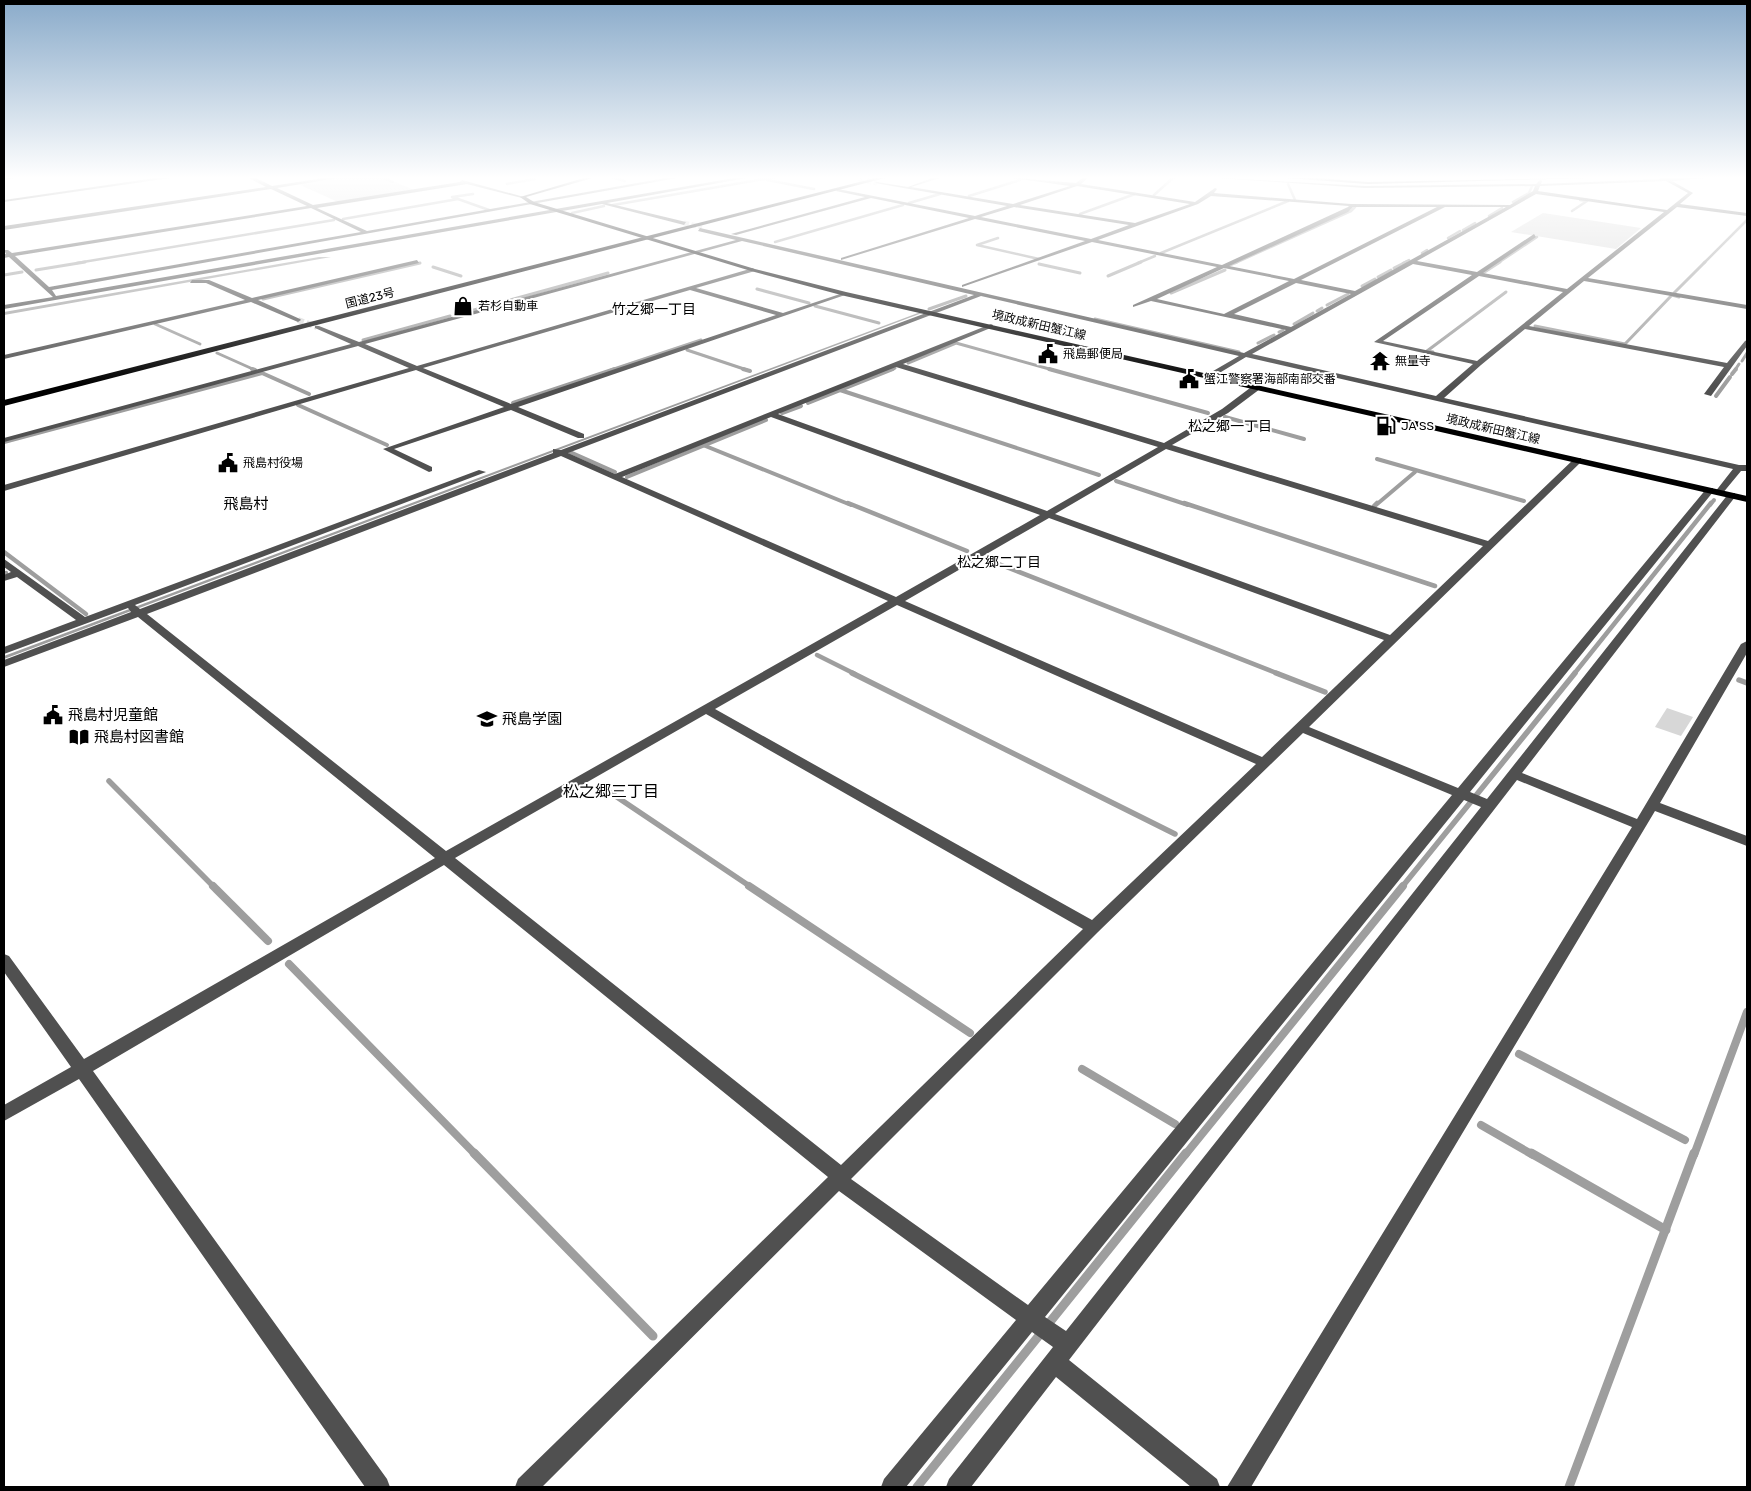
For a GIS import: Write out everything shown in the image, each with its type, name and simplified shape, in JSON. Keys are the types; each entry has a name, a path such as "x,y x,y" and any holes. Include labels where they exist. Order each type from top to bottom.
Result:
{"highway":[{"name":"国道23号","path":"4,398 600,247"},
{"name":"国道23号","path":"4,403 616,247"}],"main road":[{"name":"境政成新田蟹江線","path":"678,247 753,270 845,294 1747,499"}],"street":[{"path":"7,256 66,247"},
{"path":"4,300 286,247"},
{"path":"4,307 188,281 366,247"},
{"path":"4,440 717,247"},
{"path":"774,247 1440,397 1703,453 1743,468 1464,795 1033,1320 892,1487"},
{"path":"789,247 964,286 984,293"},
{"path":"843,259 882,247"},
{"path":"964,286 1079,247"},
{"path":"1116,247 1357,293"},
{"path":"1135,306 1267,247"},
{"path":"1227,314 1362,247"},
{"path":"1211,376 1248,353 1440,247"},
{"path":"1478,363 1377,342 1518,247"},
{"path":"1440,397 1478,363 1623,247"},
{"path":"4,250 7,256 58,298"},
{"path":"4,357 417,262"},
{"path":"1412,262 1569,290"},
{"path":"4,488 753,270"},
{"path":"188,281 226,278"},
{"path":"1583,279 1747,307"},
{"path":"207,281 298,320"},
{"path":"688,288 783,315"},
{"path":"4,664 929,312 984,293"},
{"path":"428,469 387,449 845,294"},
{"path":"1150,299 1292,329"},
{"path":"4,651 365,515 920,310"},
{"path":"617,476 991,326"},
{"path":"317,327 581,436"},
{"path":"1524,327 1729,366"},
{"path":"1708,394 1747,342"},
{"path":"896,364 1491,546"},
{"path":"4,1114 445,858 898,601 1164,447 1225,411 1257,387"},
{"path":"771,414 1391,639"},
{"path":"549,448 617,476 1265,763"},
{"path":"526,1487 1093,928 1578,460"},
{"path":"957,1487 1059,1348 1485,804 1515,775 1721,492"},
{"path":"365,515 377,521"},
{"path":"4,562 84,621"},
{"path":"4,578 18,573"},
{"path":"127,604 445,858 840,1178 1033,1320 1059,1348 1210,1487"},
{"path":"1238,1487 1640,826 1747,644"},
{"path":"707,710 1093,928"},
{"path":"1300,728 1485,804"},
{"path":"1515,775 1640,826"},
{"path":"1652,805 1747,842"},
{"path":"4,960 379,1487"}],"shaded area":[{"path":"1601,247 1619,247 1616,249"},
{"path":"319,257 331,257 4,315 4,312"},
{"path":"922,313 4,659 4,656"},
{"path":"1667,708 1693,717 1681,736 1655,727"}],"waterway":[{"path":"77,263 175,247"},
{"path":"984,247 1039,259"},
{"path":"1161,253 1177,247"},
{"path":"1235,263 1272,247"},
{"path":"1498,263 1523,247"},
{"path":"1674,293 1720,247"},
{"path":"1422,253 1427,250"},
{"path":"1138,263 1155,256"},
{"path":"1403,263 1409,260"},
{"path":"36,270 85,262"},
{"path":"1108,276 1141,262"},
{"path":"1228,266 1237,262"},
{"path":"1394,268 1406,262"},
{"path":"1483,273 1500,262"},
{"path":"263,299 420,263"},
{"path":"1039,264 1080,273"},
{"path":"433,267 461,276"},
{"path":"1171,293 1225,270"},
{"path":"1378,277 1391,270"},
{"path":"4,275 22,272"},
{"path":"463,313 608,273"},
{"path":"1362,286 1375,279"},
{"path":"757,289 809,303"},
{"path":"1433,352 1427,351 1506,292"},
{"path":"1327,305 1348,294"},
{"path":"1535,326 1625,344 1672,295 1679,297"},
{"path":"929,309 966,296"},
{"path":"815,306 879,323"},
{"path":"1317,311 1322,308"},
{"path":"1294,324 1313,313"},
{"path":"363,340 450,316"},
{"path":"1095,319 1239,352"},
{"path":"155,324 200,344"},
{"path":"1279,332 1283,330"},
{"path":"1258,343 1274,335"},
{"path":"611,370 701,340"},
{"path":"908,363 956,343 1053,370"},
{"path":"687,350 747,370"},
{"path":"217,353 255,370 252,369"},
{"path":"1742,361 1747,353"},
{"path":"1735,370 1739,364"},
{"path":"890,370 895,368"},
{"path":"513,403 615,369"},
{"path":"743,369 750,371"},
{"path":"840,390 893,369"},
{"path":"1049,369 1208,413"},
{"path":"1732,374 1736,369"},
{"path":"4,442 262,373 309,394"},
{"path":"1716,396 1730,377"},
{"path":"808,403 840,390"},
{"path":"840,390 1099,475"},
{"path":"298,405 387,445"},
{"path":"782,413 801,406"},
{"path":"1225,417 1304,439"},
{"path":"704,445 766,420"},
{"path":"627,477 704,445"},
{"path":"704,445 851,505"},
{"path":"570,452 615,472"},
{"path":"1377,459 1524,501"},
{"path":"1376,505 1415,472"},
{"path":"1116,481 1188,505"},
{"path":"1710,505 1714,500"},
{"path":"848,503 967,551"},
{"path":"1184,503 1435,586"},
{"path":"1374,506 1377,503"},
{"path":"1574,674 1711,503"},
{"path":"4,552 86,614"},
{"path":"986,559 1279,674"},
{"path":"817,655 855,674"},
{"path":"852,673 1175,834"},
{"path":"1276,673 1325,692"},
{"path":"1402,887 1575,673"},
{"path":"1739,680 1747,683"},
{"path":"109,781 214,887"},
{"path":"602,787 751,887"},
{"path":"749,886 970,1033"},
{"path":"1185,1155 1403,886"},
{"path":"214,887 268,941"},
{"path":"289,964 476,1155"},
{"path":"1694,1155 1747,1012"},
{"path":"1519,1054 1685,1140"},
{"path":"1082,1069 1175,1124"},
{"path":"1481,1125 1533,1155"},
{"path":"474,1153 653,1336"},
{"path":"917,1487 1186,1153"},
{"path":"1531,1153 1665,1230"},
{"path":"1665,1230 1694,1153"},
{"path":"1569,1487 1665,1230"}],"tunnel":[{"path":"298,320 317,327"}],"place":[{"name":"若杉自動車","path":"463,306"},
{"name":"飛島郵便局","path":"1048,354"},
{"name":"無量寺","path":"1380,361"},
{"name":"蟹江警察署海部南部交番","path":"1189,379"},
{"name":"JA SS","path":"1386,426"},
{"name":"飛島村役場","path":"228,463"},
{"name":"飛島村児童館","path":"53,715"},
{"name":"飛島学園","path":"487,719"},
{"name":"飛島村図書館","path":"79,737"}],"district":[{"name":"竹之郷一丁目","path":"654,309"},
{"name":"松之郷一丁目","path":"1230,426"},
{"name":"飛島村","path":"246,504"},
{"name":"松之郷二丁目","path":"999,562"},
{"name":"松之郷三丁目","path":"611,791"}]}
